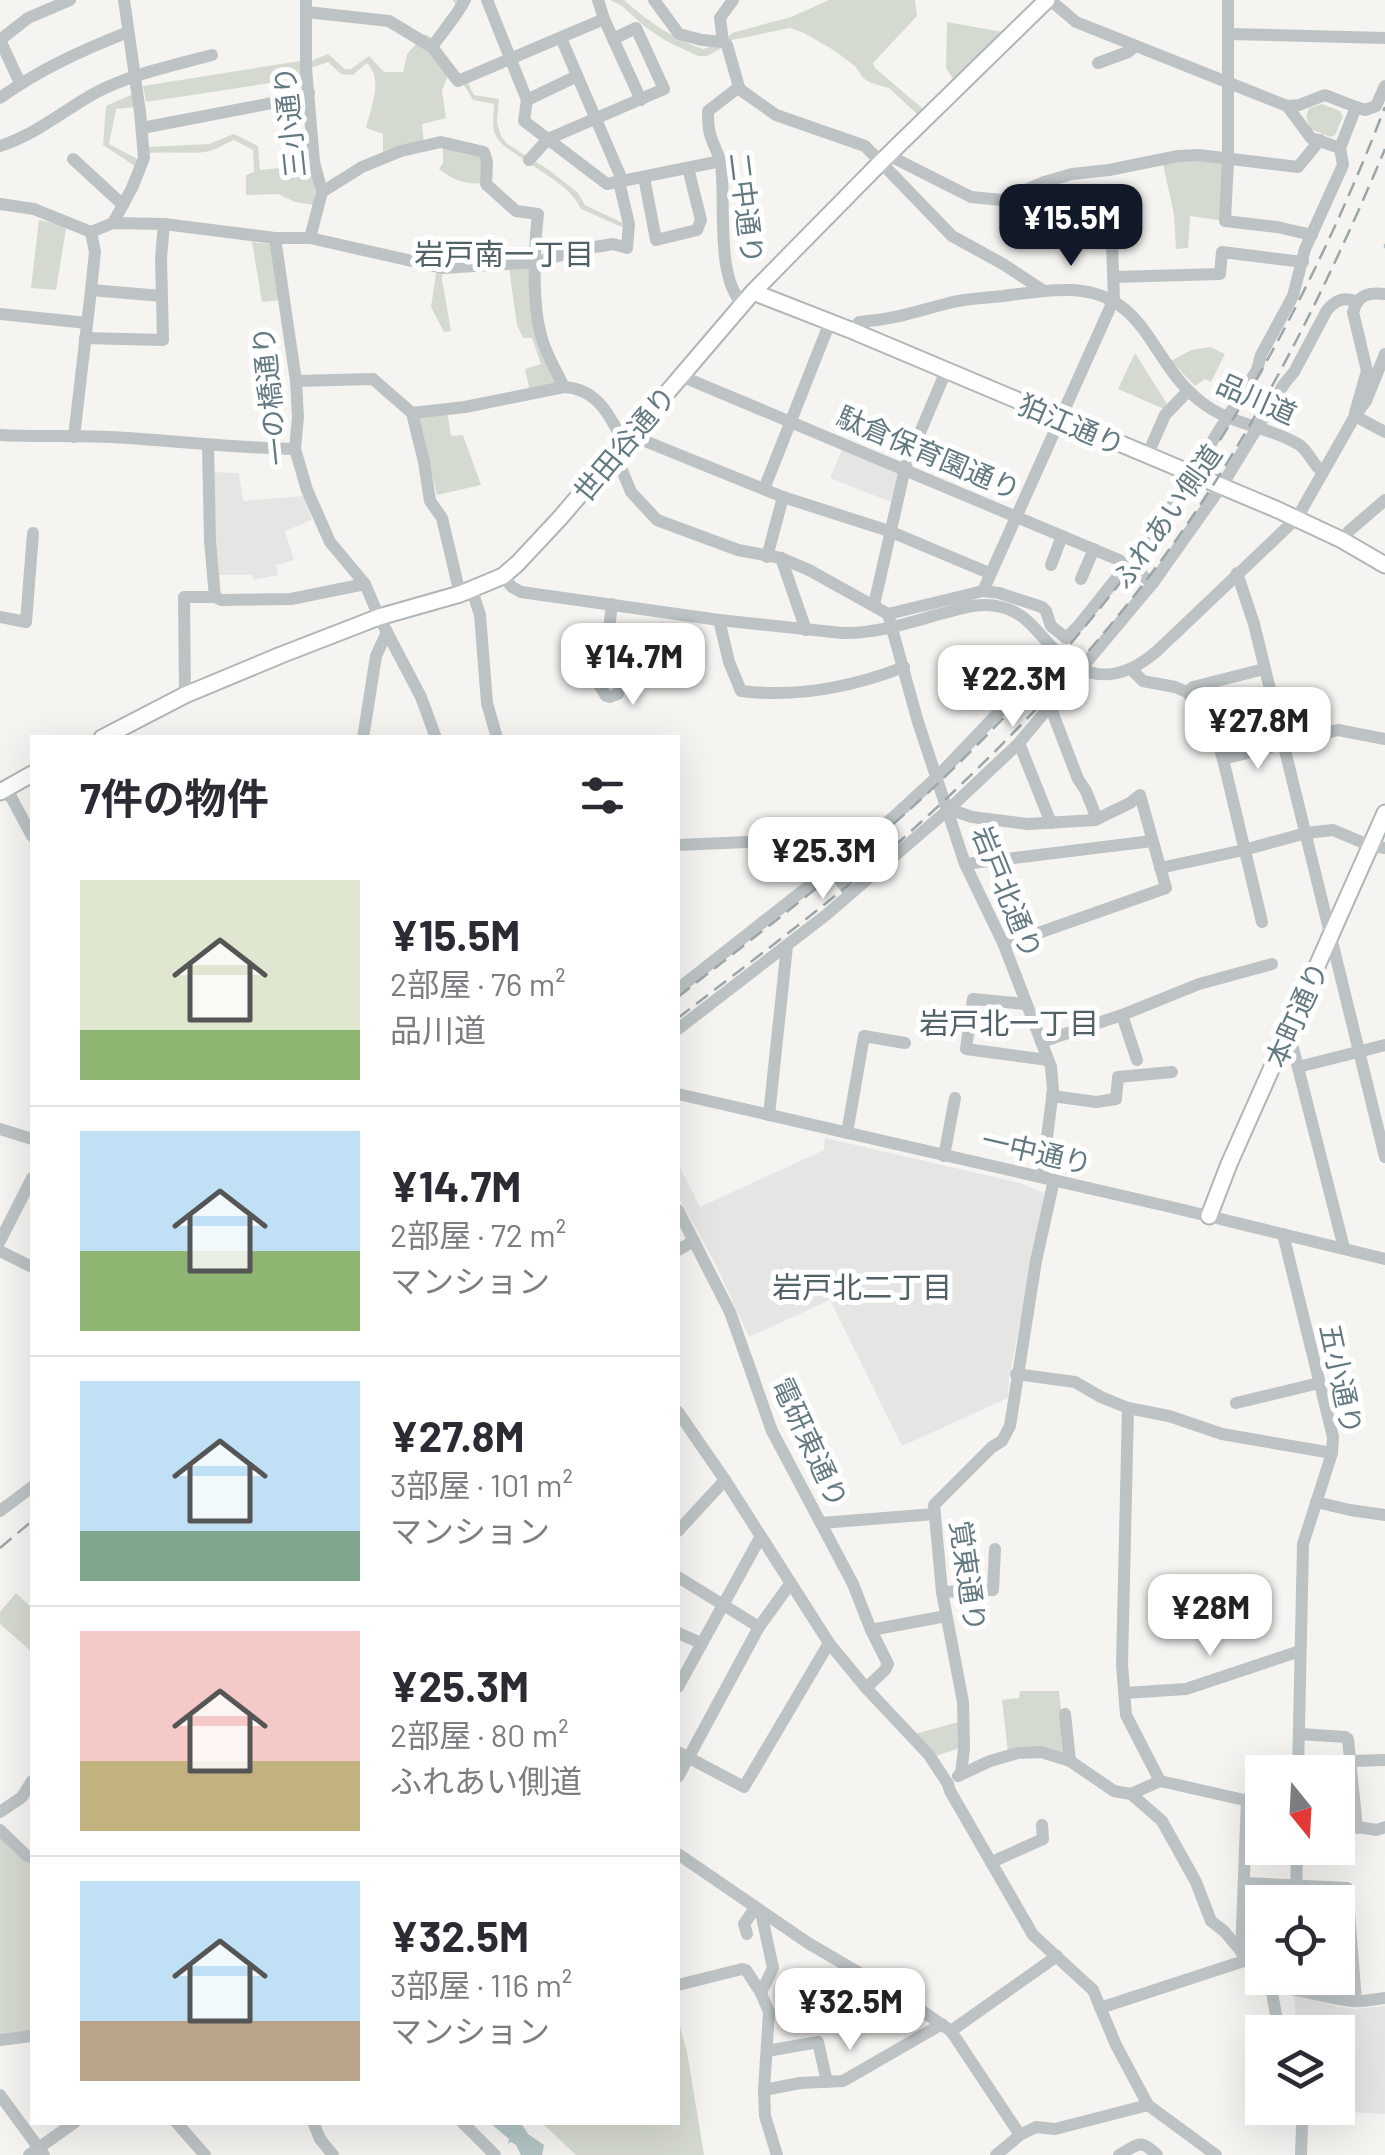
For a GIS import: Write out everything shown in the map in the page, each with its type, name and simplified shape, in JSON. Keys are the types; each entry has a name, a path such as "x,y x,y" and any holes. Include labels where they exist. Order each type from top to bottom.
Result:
{"main road":[{"name":"世田谷通り","path":"108,735 184,695 256,665 383,625 503,576 560,518 748,298 885,158 1049,0"},
{"name":"狛江通り","path":"748,298 854,331 1297,518 1385,565"},
{"path":"0,791 30,775"},
{"name":"本町通り","path":"1209,1216 1330,938 1378,847 1385,813"}],"street":[{"path":"20,83 0,40 28,18 70,0"},
{"path":"112,223 144,158 124,0"},
{"path":"432,47 465,0"},
{"path":"487,0 527,100 524,121 607,184 720,161"},
{"path":"598,0 640,100"},
{"path":"654,0 679,34 723,42"},
{"path":"733,0 720,18 723,42 742,91 776,115 865,146 971,196 1002,200 1072,174 1178,156 1298,166 1320,140"},
{"path":"1049,0 1076,22 1287,106 1312,138 1340,148"},
{"path":"1228,0 1225,221 1312,235"},
{"path":"307,6 389,20 432,47 458,81 604,19"},
{"name":"三小通り","path":"307,6 308,93 314,162 322,192 310,238"},
{"path":"529,160 548,140 664,90 636,28 612,39"},
{"path":"0,98 74,54 128,32"},
{"path":"1228,34 1385,38"},
{"path":"0,204 34,209 91,232 112,223 164,224 275,238 310,238 438,268 536,262 613,244 627,248 629,224 618,182 620,175 560,38"},
{"path":"1098,64 1136,46"},
{"path":"0,146 18,140 95,93 134,76 212,55"},
{"path":"527,100 577,76"},
{"path":"1287,106 1325,95 1365,110 1376,106 1385,86"},
{"name":"二中通り","path":"739,87 708,111 709,131 720,161 725,254 733,290 748,298"},
{"path":"142,128 308,93"},
{"path":"1300,122 1308,102"},
{"path":"503,576 521,592 719,620 857,634 982,590 1042,607 1051,626 1066,638 1163,520 1257,370 1293,296 1305,250 1343,165 1340,148 1356,107"},
{"path":"322,192 362,168 402,151 441,142 484,152 486,184 516,211 538,214 534,248 539,330 564,387"},
{"path":"73,158 123,205"},
{"path":"885,158 952,236 1044,291"},
{"path":"644,177 656,240 698,230 700,220 688,168"},
{"path":"982,590 1114,299 1111,216"},
{"path":"0,314 163,340 164,224"},
{"path":"74,437 95,252 91,232"},
{"name":"一の橋通り","path":"275,238 296,380 298,417 294,449 307,490 330,542 365,584 421,697 435,735"},
{"path":"1114,277 1220,274 1222,252 1303,262"},
{"path":"91,290 162,296"},
{"path":"854,331 859,322 887,320 952,302 1070,290 1114,299"},
{"name":"ふれあい側道","path":"680,1026 850,894 1019,743 1152,583 1222,487 1328,310 1342,300 1357,302 1366,294 1385,294"},
{"name":"品川道","path":"1114,299 1135,318 1201,403 1228,418 1302,445 1324,472"},
{"path":"1354,416 1367,371 1353,312 1357,302"},
{"path":"764,489 830,322"},
{"path":"891,621 972,606 998,606 1028,620 1056,652 1082,670 1113,674 1132,670 1297,518 1366,401 1385,354"},
{"path":"874,604 905,468 946,371"},
{"name":"駄倉保育園通り","path":"680,376 1094,549 1152,583"},
{"path":"296,380 374,379 412,413 430,501 442,518 466,592 480,615 487,703 496,735"},
{"path":"412,413 484,404 564,387 584,390 608,412 623,444 631,492 657,520 738,550 810,570 874,604 891,621"},
{"path":"1147,456 1165,415 1188,391"},
{"path":"1354,416 1385,432"},
{"path":"0,435 106,436 294,449"},
{"path":"623,444 889,531 989,573"},
{"path":"208,446 215,597"},
{"path":"783,497 774,558 806,630"},
{"path":"1342,540 1348,530 1385,500"},
{"path":"0,617 26,622 33,533"},
{"path":"1051,565 1062,536"},
{"path":"1081,578 1094,549"},
{"path":"1238,573 1254,624 1385,1154"},
{"path":"184,695 184,597 291,599 365,584"},
{"path":"603,679 612,604"},
{"path":"719,620 741,691 824,690 904,667"},
{"name":"岩戸北通り","path":"891,621 918,722 965,864 1004,945 1048,1060 1052,1078 1048,1179"},
{"path":"363,735 383,625"},
{"path":"680,987 876,832 936,777 1056,652"},
{"path":"1187,692 1193,687 1264,669"},
{"path":"1132,670 1143,681 1187,692 1212,725 1262,922"},
{"path":"1050,706 1097,819"},
{"path":"1223,759 1338,730 1385,739"},
{"path":"1019,743 1051,823"},
{"path":"0,791 11,797 30,832"},
{"path":"949,809 972,817 1051,823 1097,819 1140,795 1166,888 1004,945"},
{"path":"1160,868 1333,830 1378,847"},
{"path":"680,845 788,843 876,832"},
{"path":"822,836 825,858 850,894"},
{"path":"965,864 1152,841"},
{"path":"769,1115 787,946"},
{"path":"1040,1042 1199,984 1272,964"},
{"path":"1026,1004 973,999 966,1049 1048,1060"},
{"path":"1122,1015 1140,1068"},
{"path":"847,1133 864,1036 906,1044"},
{"path":"1283,1044 1293,1048 1344,1248"},
{"path":"1298,1067 1385,1045"},
{"path":"1052,1096 1096,1102 1116,1100 1118,1077 1140,1068 1172,1072"},
{"name":"一中通り","path":"680,1094 1385,1259"},
{"path":"944,1156 955,1098"},
{"path":"0,1129 30,1138"},
{"name":"覚東通り","path":"962,1773 963,1702 942,1592 934,1505 1002,1440 1010,1426 1048,1179"},
{"path":"0,1242 30,1182"},
{"name":"電研東通り","path":"680,1214 730,1312 772,1430 853,1584 888,1664 866,1688"},
{"name":"五小通り","path":"1283,1234 1333,1437 1332,1453 1303,1544 1298,1755"},
{"path":"680,1249 694,1241"},
{"path":"0,1250 30,1266"},
{"path":"1016,1374 1075,1382 1128,1408 1169,1416 1222,1434 1332,1453"},
{"path":"1236,1402 1319,1383"},
{"path":"1128,1408 1122,1664 1126,1714 1160,1781"},
{"path":"680,1415 829,1643 929,1755 1032,1935 1093,1990 1148,2105 1212,2154"},
{"path":"680,1529 725,1480"},
{"path":"0,1511 30,1488"},
{"path":"1316,1502 1385,1515"},
{"path":"821,1522 935,1514"},
{"path":"680,1684 761,1536"},
{"path":"942,1592 992,1590 995,1549"},
{"path":"680,1578 759,1627"},
{"path":"790,1584 759,1627 683,1755 744,1787 829,1643"},
{"path":"871,1630 946,1616"},
{"path":"680,1633 701,1644"},
{"path":"1125,1694 1186,1689 1300,1651"},
{"path":"1065,1714 1070,1761"},
{"path":"1299,1734 1345,1737 1350,1755"},
{"path":"948,1784 990,1761 1040,1752 1070,1761 1114,1791 1131,1794 1162,1821 1196,1882 1211,1921 1245,1956 1100,2008"},
{"path":"1355,1761 1385,1760"},
{"path":"1131,1794 1160,1781 1245,1798"},
{"path":"0,1812 22,1797 30,1784"},
{"path":"1355,1806 1357,1828 1381,1829 1385,1844"},
{"path":"992,1862 1043,1840 1042,1824"},
{"path":"0,1830 30,1857"},
{"path":"680,1855 808,1943 946,2027 1020,2135"},
{"path":"1246,1865 1245,1883 1279,1885"},
{"path":"747,1934 744,1924 758,1910"},
{"path":"758,1910 773,1968 761,1993"},
{"path":"764,2090 843,2081 946,2027 1057,1956"},
{"path":"680,1984 742,1969 761,1993 769,2012 765,2121 778,2155"},
{"path":"1355,1988 1356,2001"},
{"path":"1319,1995 1356,2001 1385,1998"},
{"path":"0,2040 30,2036"},
{"path":"767,2051 818,2042 826,2082"},
{"path":"0,2095 37,2153 71,2125"},
{"path":"996,2155 1036,2127 1055,2129 1148,2105"},
{"path":"179,2125 205,2155"},
{"path":"314,2125 333,2155"},
{"path":"465,2125 495,2155"},
{"path":"1301,2155 1302,2125"},
{"path":"1119,2155 1141,2142 1157,2155"}],"shaded area":[{"path":"453,0 461,0 432,47 449,73 442,90 446,118 422,124 424,144 383,154 383,134 366,128 375,86 367,63 353,75 341,74 328,62 311,68 311,61 328,54 345,69 351,69 369,56 384,72 403,72 407,54 425,34 432,38 456,7"},
{"path":"610,0 624,0 661,29 703,49 723,42 732,33 791,17 829,0 915,0 917,16 873,63 923,109 918,115 889,88 863,78 856,67 835,51 790,28 732,40 707,56 698,56 666,41"},
{"path":"947,22 1003,32 955,82 946,68"},
{"path":"300,61 303,78 146,102 143,86"},
{"path":"468,83 474,95 499,99 497,122 507,144 549,170 578,193 585,205 625,224 624,228 581,209 562,186 503,145 494,129 494,104 473,100 464,85"},
{"path":"133,94 137,107 116,109 109,144 141,161 138,168 103,145 106,106"},
{"path":"1322,104 1340,111 1343,117 1335,135 1330,137 1311,129 1307,120 1310,108"},
{"path":"234,134 258,146 260,170 310,165 314,205 278,194 246,195 246,175 254,172 253,150 234,140 204,152 149,153 148,147 209,144"},
{"path":"443,144 483,153 483,183 459,181 439,169 443,163"},
{"path":"1162,160 1228,160 1225,221 1190,216 1188,248 1176,249 1174,214"},
{"path":"39,220 66,229 56,290 31,288"},
{"path":"252,242 270,244 280,300 262,302"},
{"path":"534,266 532,293 560,384 530,392 525,369 541,364 532,338 523,338 517,325 509,268"},
{"path":"437,267 443,268 451,331 444,332 431,307"},
{"path":"1210,347 1225,354 1211,382 1205,379 1195,386 1171,361 1191,350"},
{"path":"1135,353 1167,404 1164,409 1118,389"},
{"path":"447,411 451,436 463,435 481,485 437,495 417,414"},
{"path":"843,447 898,472 891,502 830,478"},
{"path":"212,472 239,473 243,501 304,496 312,520 285,531 294,560 276,565 278,575 253,580 252,575 216,575"},
{"path":"825,1138 1020,1183 1046,1194 1008,1398 902,1446 830,1300 749,1337 680,1200 680,1167 700,1207 824,1150"},
{"path":"16,1593 30,1606 30,1650 0,1624 0,1612"},
{"path":"1020,1691 1059,1691 1066,1756 1008,1753 1002,1700 1019,1698"},
{"path":"962,1721 963,1747 933,1757 915,1734"},
{"path":"0,1834 30,1859 30,2035 0,2038"},
{"path":"1294,1995 1355,2009 1385,2006 1385,2114 1355,2112 1355,2015 1296,2015"},
{"path":"680,2026 704,2155 576,2155 544,2125 680,2125"},
{"path":"492,2125 522,2125 544,2145 542,2155 521,2155 516,2145 508,2144 509,2139"}],"railway":[{"path":"680,995 821,884 925,795 1028,691 1093,616 1153,539 1258,376 1347,200 1385,107"},
{"path":"680,1016 831,899 920,823 1037,708 1145,582 1208,493 1259,410 1326,281 1385,149"},
{"path":"0,1548 30,1523"}],"district":[{"name":"岩戸南一丁目","path":"504,253"},
{"name":"岩戸北一丁目","path":"1009,1022"},
{"name":"岩戸北二丁目","path":"862,1286"}]}
